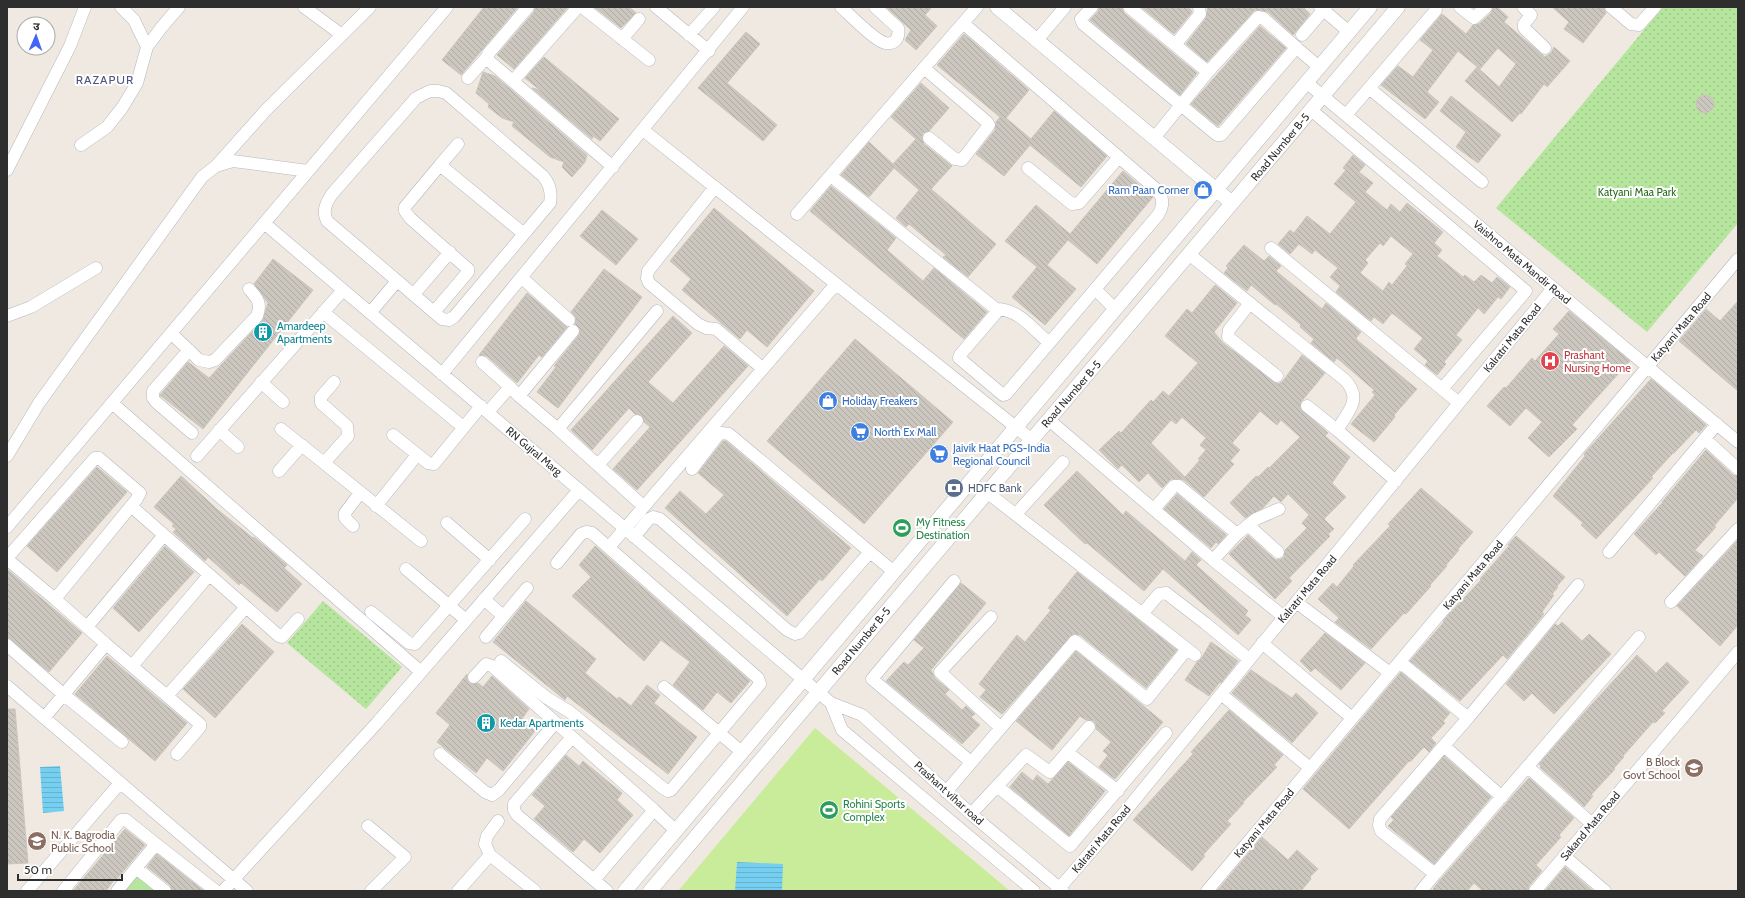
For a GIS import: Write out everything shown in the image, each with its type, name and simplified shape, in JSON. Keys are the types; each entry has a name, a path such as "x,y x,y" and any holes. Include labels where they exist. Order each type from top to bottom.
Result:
{"street":[{"path":"7,170 70,46 85,7"},
{"path":"121,7 134,20 147,47"},
{"path":"81,145 107,127 122,108 137,84 147,47 179,7"},
{"path":"304,7 342,35"},
{"path":"7,456 39,403 202,177 216,166 266,110 370,7"},
{"path":"7,527 447,7"},
{"path":"468,78 528,7"},
{"path":"512,81 578,7"},
{"path":"582,7 649,60"},
{"path":"656,7 708,51"},
{"path":"689,35 714,7"},
{"path":"442,374 743,7"},
{"path":"841,7 879,40 887,44 891,43 898,38 898,28 875,7"},
{"path":"797,214 977,7"},
{"path":"997,7 1232,203"},
{"path":"1037,40 1065,7"},
{"path":"1092,7 1082,19 1082,24 1214,134 1221,135 1297,48"},
{"path":"1129,7 1208,72"},
{"path":"1175,45 1200,14 1199,7"},
{"path":"625,891 1370,7"},
{"name":"Road Number B-5","path":"650,891 1190,255 1232,203 1398,7"},
{"path":"1460,7 1474,18 1486,7"},
{"path":"1523,7 1531,15 1524,24 1524,28 1545,48"},
{"path":"1611,7 1631,24 1639,25 1655,7"},
{"path":"1302,35 1323,8 1349,32"},
{"path":"1346,115 1436,10"},
{"path":"1154,138 1208,72 1258,17 1263,18 1319,67"},
{"path":"622,38 639,19"},
{"path":"963,23 1160,192 1162,196 1162,206 1158,215 1006,394 1003,395 959,357 996,313 996,309"},
{"path":"487,57 491,63 613,167"},
{"path":"924,68 989,125 962,160 955,159 929,138"},
{"name":"Vaishno Mata Mandir Road","path":"1306,82 1738,442"},
{"path":"1369,88 1482,182"},
{"path":"438,91 446,93 547,180 552,194 550,203 454,317 449,320 442,319 397,281 327,221 325,216 326,203 332,194 416,98 423,93 438,91"},
{"path":"1311,110 1526,291 1442,389"},
{"path":"643,130 1032,440"},
{"path":"434,312 468,272 468,269 410,218 405,211 405,207 458,144"},
{"path":"1028,168 1072,204 1076,204 1079,203 1119,157"},
{"path":"216,166 233,161 308,171"},
{"path":"440,165 524,234"},
{"path":"831,176 996,309 1005,309 1016,314 1049,343"},
{"path":"715,187 648,271 647,278 649,282 698,324 706,328 716,329 762,368"},
{"name":"RN Gujral Marg","path":"264,223 803,680"},
{"path":"1271,248 1459,403"},
{"path":"414,294 450,252"},
{"path":"1190,255 1345,380 1352,388 1354,396 1353,404 1337,430"},
{"name":"Katyani Mata Road","path":"1207,891 1738,259"},
{"path":"7,316 31,307 96,268"},
{"path":"520,396 571,326 522,278"},
{"path":"370,313 397,281"},
{"path":"609,546 836,284"},
{"name":"Kalratri Mata Road","path":"1060,890 1553,288"},
{"path":"171,333 203,362 215,360 257,316 260,308 259,302 249,289"},
{"path":"1095,289 1115,309"},
{"path":"197,456 342,290"},
{"path":"1250,304 1229,330 1228,337 1277,376"},
{"path":"558,429 657,311"},
{"path":"323,312 463,427"},
{"path":"189,350 154,391 153,395 156,402 192,433"},
{"path":"482,362 643,506"},
{"path":"261,382 283,402"},
{"path":"324,463 348,436 347,426 321,403 321,397 334,382"},
{"path":"393,435 428,463 434,464 463,427 510,387"},
{"path":"112,403 421,672"},
{"path":"1307,406 1396,481"},
{"path":"1049,420 1213,560 1284,616"},
{"path":"598,465 637,421"},
{"path":"1609,552 1717,424"},
{"path":"281,429 421,541"},
{"path":"219,430 238,447"},
{"path":"692,469 718,435 721,433 728,434 894,572"},
{"path":"1705,440 1738,469"},
{"path":"279,471 302,446"},
{"path":"376,506 417,455"},
{"path":"55,600 139,495 139,492 99,458 95,458 7,559 200,724 200,726 177,754"},
{"path":"1016,514 1063,462"},
{"path":"1154,509 1174,486 1179,486 1237,534"},
{"path":"223,891 376,724 579,490"},
{"path":"946,792 1075,641 1147,699 1191,652 988,492"},
{"path":"353,526 345,518 344,513 360,493"},
{"path":"130,506 279,636 282,636 298,619"},
{"path":"1213,560 1237,534 1248,525 1256,519 1279,509"},
{"path":"634,537 649,519 653,517 660,519 787,630 795,634 799,633 870,552"},
{"path":"371,612 412,644 415,644 450,606 524,519"},
{"path":"447,523 490,560"},
{"path":"1248,525 1278,552"},
{"path":"1671,602 1738,529"},
{"path":"501,661 547,698 570,712 666,791 671,790 760,684 759,680 609,546 592,533 586,532 581,534 557,563"},
{"path":"87,627 164,535"},
{"path":"406,569 466,620"},
{"path":"132,666 209,575"},
{"path":"954,580 872,679 971,762"},
{"path":"1435,874 1381,831 1379,825 1380,820 1468,718 1578,586"},
{"path":"486,637 527,588"},
{"path":"1142,614 1159,594 1166,594 1205,623 1248,659"},
{"path":"484,600 503,616"},
{"path":"1296,602 1390,673"},
{"path":"168,696 246,607"},
{"path":"990,617 940,672 1001,728"},
{"path":"1421,891 1639,637"},
{"path":"44,718 106,644"},
{"path":"1262,644 1352,718"},
{"path":"7,645 64,695 122,742"},
{"name":"Sakand Mata Road","path":"1535,891 1738,652"},
{"path":"1400,662 1468,718"},
{"path":"474,677 484,665 488,664 554,723 572,737 676,831"},
{"name":"Prashant vihar road","path":"803,680 831,703 862,715 946,792 1060,890"},
{"path":"7,686 247,891"},
{"path":"664,687 742,752"},
{"path":"1221,694 1310,768"},
{"name":"Prashant vihar road","path":"831,703 842,730 1034,891"},
{"path":"440,754 485,792 492,795 499,790 554,723"},
{"path":"971,814 1026,755 1050,772 1089,727"},
{"path":"998,786 1070,846 1118,791 1166,732"},
{"path":"572,737 514,804 514,810 607,891"},
{"path":"1444,746 1502,797"},
{"path":"1068,752 1118,791"},
{"path":"1528,767 1592,824"},
{"path":"27,891 120,783"},
{"path":"594,880 654,810"},
{"path":"63,891 121,820 126,820 216,891"},
{"path":"498,822 487,836 485,844 490,855 535,891"},
{"path":"368,826 405,857 371,891"},
{"path":"117,891 156,844"},
{"path":"458,891 490,855"},
{"path":"1564,856 1605,891"},
{"path":"136,868 165,891"}],"green space":[{"name":"Katyani Maa Park","path":"1663,7 1738,7 1738,223 1647,332 1496,208"},
{"path":"323,601 402,667 366,709 287,643"},
{"name":"Rohini Sports Complex","path":"815,728 1010,891 678,891"},
{"path":"137,874 157,891 123,891"}],"water":[{"path":"60,766 64,811 43,813 40,767"},
{"path":"737,862 783,864 782,891 735,891"}],"building":[{"path":"484,7 518,7 461,75 442,60"},
{"path":"535,7 568,7 514,69 497,55 534,12"},
{"path":"594,7 629,7 636,13 621,28"},
{"path":"886,7 932,7 925,15 937,26 916,50 905,40 911,30"},
{"path":"1099,7 1122,7 1124,13 1197,73 1180,95 1090,20 1098,12"},
{"path":"1141,7 1189,7 1192,12 1174,34"},
{"path":"1208,7 1303,7 1310,14 1293,35 1268,12 1255,10 1207,62 1186,44 1206,18"},
{"path":"1493,7 1497,7 1508,17 1504,22 1545,57 1551,53 1554,47 1570,61 1547,87 1544,84 1521,114 1520,113 1512,122 1465,81 1477,67 1499,87 1516,64 1498,48 1480,69 1458,51 1427,92 1439,102 1425,119 1381,85 1398,66 1413,77 1433,50 1420,40 1442,14 1466,34 1473,25 1479,24 1491,13"},
{"path":"1552,7 1604,7 1606,13 1583,43 1564,29 1569,22"},
{"path":"1260,26 1286,48 1218,126 1191,104"},
{"path":"746,32 760,44 727,83 777,125 763,141 698,88"},
{"path":"964,34 1029,90 1006,118 1031,139 1054,111 1107,156 1081,187 1030,145 1004,176 976,154 995,130 996,122 1000,117 937,65"},
{"path":"544,57 619,119 600,141 593,136 592,139 532,88 540,90 525,78"},
{"path":"483,72 495,76 587,155 585,162 572,177 562,167 564,162 550,157 512,126 514,122 502,118 488,107 489,104 476,93"},
{"path":"921,83 949,108 929,131 923,133 922,136 924,144 952,166 931,189 996,244 968,277 943,257 946,255 909,224 906,227 896,218 919,190 894,168 869,197 841,175 869,142 893,164 916,139 891,117"},
{"path":"1705,95 1711,98 1714,104 1711,110 1705,113 1699,110 1696,104 1699,98"},
{"path":"1451,96 1501,135 1478,163 1456,147 1466,132 1440,111"},
{"path":"1353,155 1365,165 1359,172 1373,183 1365,192 1387,210 1391,204 1400,212 1407,203 1443,232 1434,243 1442,250 1437,256 1463,277 1465,275 1474,282 1481,275 1492,283 1497,277 1510,287 1501,299 1498,297 1484,314 1478,308 1456,335 1462,340 1444,362 1446,364 1437,375 1425,365 1428,361 1414,349 1423,338 1392,313 1383,324 1374,317 1371,321 1336,292 1340,286 1330,277 1338,268 1315,250 1312,254 1299,244 1290,254 1278,244 1290,230 1294,233 1307,216 1330,234 1356,202 1334,184 1346,170 1343,168","holes":["1391,236 1413,254 1405,264 1407,266 1392,285 1389,282 1383,291 1360,273 1368,263 1365,260 1380,243 1383,246"]},
{"path":"1123,171 1153,197 1097,264 1068,240 1047,265 1076,289 1045,325 1012,297 1037,267 1005,241 1036,205 1070,234"},
{"path":"831,186 896,238 887,250 923,281 934,268 987,312 964,339 810,211"},
{"path":"714,208 814,291 767,347 747,330 740,339 682,290 691,279 670,261"},
{"path":"602,210 638,239 616,265 580,236"},
{"path":"1244,245 1264,261 1269,256 1281,266 1276,271 1322,309 1326,303 1361,332 1356,338 1358,341 1417,389 1394,415 1395,417 1374,442 1351,424 1375,395 1372,392 1374,390 1337,358 1334,362 1311,343 1314,339 1300,327 1301,325 1276,304 1275,305 1251,285 1247,291 1224,273 1228,268 1226,266"},
{"name":"Amardeep Apartments","path":"273,259 313,290 203,429 160,395 188,362 209,378 262,321 268,303 254,284"},
{"path":"604,269 642,297 558,408 537,392 556,367 554,366 579,335 580,329 575,324 576,318 571,312"},
{"path":"1215,285 1237,303 1214,332 1223,343 1279,384 1283,381 1302,355 1325,373 1301,402 1300,408 1328,433 1325,436 1350,457 1332,483 1346,497 1324,519 1334,529 1328,534 1330,536 1289,578 1292,581 1275,599 1229,554 1248,535 1273,558 1276,560 1281,559 1284,557 1285,550 1307,528 1302,523 1309,515 1288,494 1281,502 1274,496 1263,508 1245,518 1230,503 1256,476 1258,477 1268,467 1269,468 1300,437 1281,420 1277,425 1260,411 1232,443 1240,450 1230,461 1234,464 1204,497 1184,480 1180,479 1171,479 1162,488 1148,473 1139,482 1122,465 1118,469 1099,450 1119,431 1121,433 1151,400 1153,402 1163,391 1169,396 1198,363 1165,336 1187,309 1192,313","holes":["1182,417 1206,438 1200,445 1206,450 1198,459 1200,460 1185,477 1151,443 1171,420 1176,424"]},
{"path":"527,293 567,327 542,357 539,355 517,383 487,356 479,355"},
{"path":"1738,301 1738,391 1679,341 1706,309 1720,321"},
{"path":"1569,311 1630,361 1572,425 1577,429 1549,457 1528,438 1542,422 1526,408 1510,426 1487,406 1504,387 1506,388 1532,358 1535,361 1559,334 1553,329"},
{"path":"673,316 692,333 648,382 673,403 724,346 748,366 637,490 613,469 650,427 644,422 642,416 635,414 629,408 592,450 571,430"},
{"name":"North Ex Mall","path":"855,339 953,422 864,524 767,441"},
{"path":"1651,379 1706,425 1699,433 1696,430 1673,453 1651,477 1653,478 1596,539 1581,525 1583,523 1553,496 1585,456 1584,454"},
{"path":"723,441 726,441 851,548 822,581 820,579 787,616 665,508 680,491 706,514 724,495 698,473"},
{"path":"1706,450 1733,475 1738,476 1738,498 1714,526 1716,527 1695,550 1703,556 1685,576 1659,552 1656,555 1634,534"},
{"path":"97,467 127,492 57,572 27,546"},
{"path":"1077,471 1123,515 1126,511 1185,561 1192,552 1201,560 1196,565 1248,611 1245,615 1251,620 1238,635 1163,569 1144,591 1087,543 1085,544 1044,505"},
{"path":"181,476 218,510 253,538 254,537 287,565 284,568 302,584 277,612 241,583 239,585 208,557 205,561 173,532 176,529 172,526 174,524 154,507"},
{"path":"1421,488 1473,532 1458,549 1459,550 1446,565 1447,566 1430,585 1431,586 1406,614 1404,613 1371,649 1335,622 1339,618 1318,599 1333,583 1337,587 1354,566 1353,565 1390,526 1388,524"},
{"path":"1177,494 1226,535 1218,544 1216,542 1211,548 1164,509"},
{"path":"1516,536 1565,577 1552,594 1554,595 1542,612 1544,614 1507,659 1503,655 1460,701 1410,661 1444,622 1443,621 1481,580 1480,579"},
{"path":"1738,540 1738,625 1720,646 1677,606"},
{"path":"165,546 194,572 139,632 113,608"},
{"path":"595,546 750,681 731,703 717,692 703,710 673,685 690,662 661,640 644,661 572,596 591,577 579,565"},
{"path":"7,569 82,633 49,672 7,637"},
{"path":"1077,572 1177,650 1146,688 1080,635 1073,634 1002,714 980,697 986,690 979,684 1017,635 1025,642 1051,610 1048,608"},
{"path":"961,583 986,603 931,670 935,678 949,690 945,694 962,710 966,706 975,714 971,717 980,725 962,744 886,681 904,662 908,665 924,648 914,640"},
{"path":"526,601 596,659 585,673 617,699 619,697 631,706 647,685 660,695 654,703 697,737 668,774 567,696 565,700 493,642"},
{"path":"1562,622 1582,641 1589,634 1611,654 1554,714 1532,693 1524,701 1506,684 1555,624 1558,626"},
{"path":"242,624 274,652 215,718 183,689"},
{"path":"1325,633 1365,663 1341,690 1315,668 1311,672 1300,661"},
{"path":"1211,642 1238,661 1209,696 1185,680 1197,662 1201,659"},
{"path":"1076,651 1163,722 1115,779 1099,767 1108,755 1103,751 1111,742 1096,729 1094,721 1086,720 1080,716 1052,750 1016,721"},
{"path":"1637,655 1656,673 1667,662 1689,682 1662,711 1665,713 1655,723 1653,722 1623,756 1624,757 1614,768 1615,769 1591,795 1593,796 1584,807 1540,767 1541,766 1539,764"},
{"path":"107,656 187,723 155,761 75,694"},
{"path":"1251,670 1292,698 1296,693 1318,713 1292,743 1232,693"},
{"path":"1401,672 1450,713 1443,721 1445,723 1431,738 1436,743 1429,752 1424,747 1410,762 1409,761 1349,829 1303,789"},
{"name":"Kedar Apartments","path":"467,674 469,683 478,683 483,687 492,676 529,709 521,720 535,731 503,771 487,758 476,773 437,742 450,725 436,713"},
{"path":"7,709 15,709 28,863 7,864"},
{"path":"1229,710 1283,755 1274,765 1277,767 1227,821 1231,824 1203,855 1205,856 1192,871 1133,820 1193,754 1191,752"},
{"name":"Kedar Apartments","path":"566,755 579,766 583,761 622,793 617,800 633,815 600,853 584,839 573,852 534,819 545,806 532,795"},
{"path":"1444,756 1491,797 1434,864 1388,826 1394,820 1391,817"},
{"path":"1068,762 1105,791 1069,836 1010,787 1022,772 1033,781 1037,775 1048,784"},
{"path":"1529,778 1574,818 1559,835 1561,837 1536,865 1542,871 1529,886 1528,891 1483,891 1474,883 1467,891 1435,891 1433,889 1441,879"},
{"path":"125,829 145,845 115,881 114,880 106,891 73,891"},
{"path":"1262,837 1288,860 1297,850 1318,869 1310,877 1311,879 1301,891 1217,891"},
{"path":"157,854 204,891 172,891 170,885 147,867"},
{"path":"1565,867 1593,891 1545,891"}],"place":[{"name":"Ram Paan Corner","path":"1203,190"},
{"name":"Amardeep Apartments","path":"263,332"},
{"name":"Prashant Nursing Home","path":"1550,361"},
{"name":"Holiday Freakers","path":"828,401"},
{"name":"North Ex Mall","path":"860,432"},
{"name":"Jaivik Haat PGS-India Regional Council","path":"939,454"},
{"name":"HDFC Bank","path":"954,488"},
{"name":"My Fitness Destination","path":"902,528"},
{"name":"Kedar Apartments","path":"486,723"},
{"name":"B Block Govt School","path":"1694,768"},
{"name":"Rohini Sports Complex","path":"829,810"},
{"name":"N. K. Bagrodia Public School","path":"37,841"}],"district":[{"name":"RAZAPUR","path":"105,79"}]}
